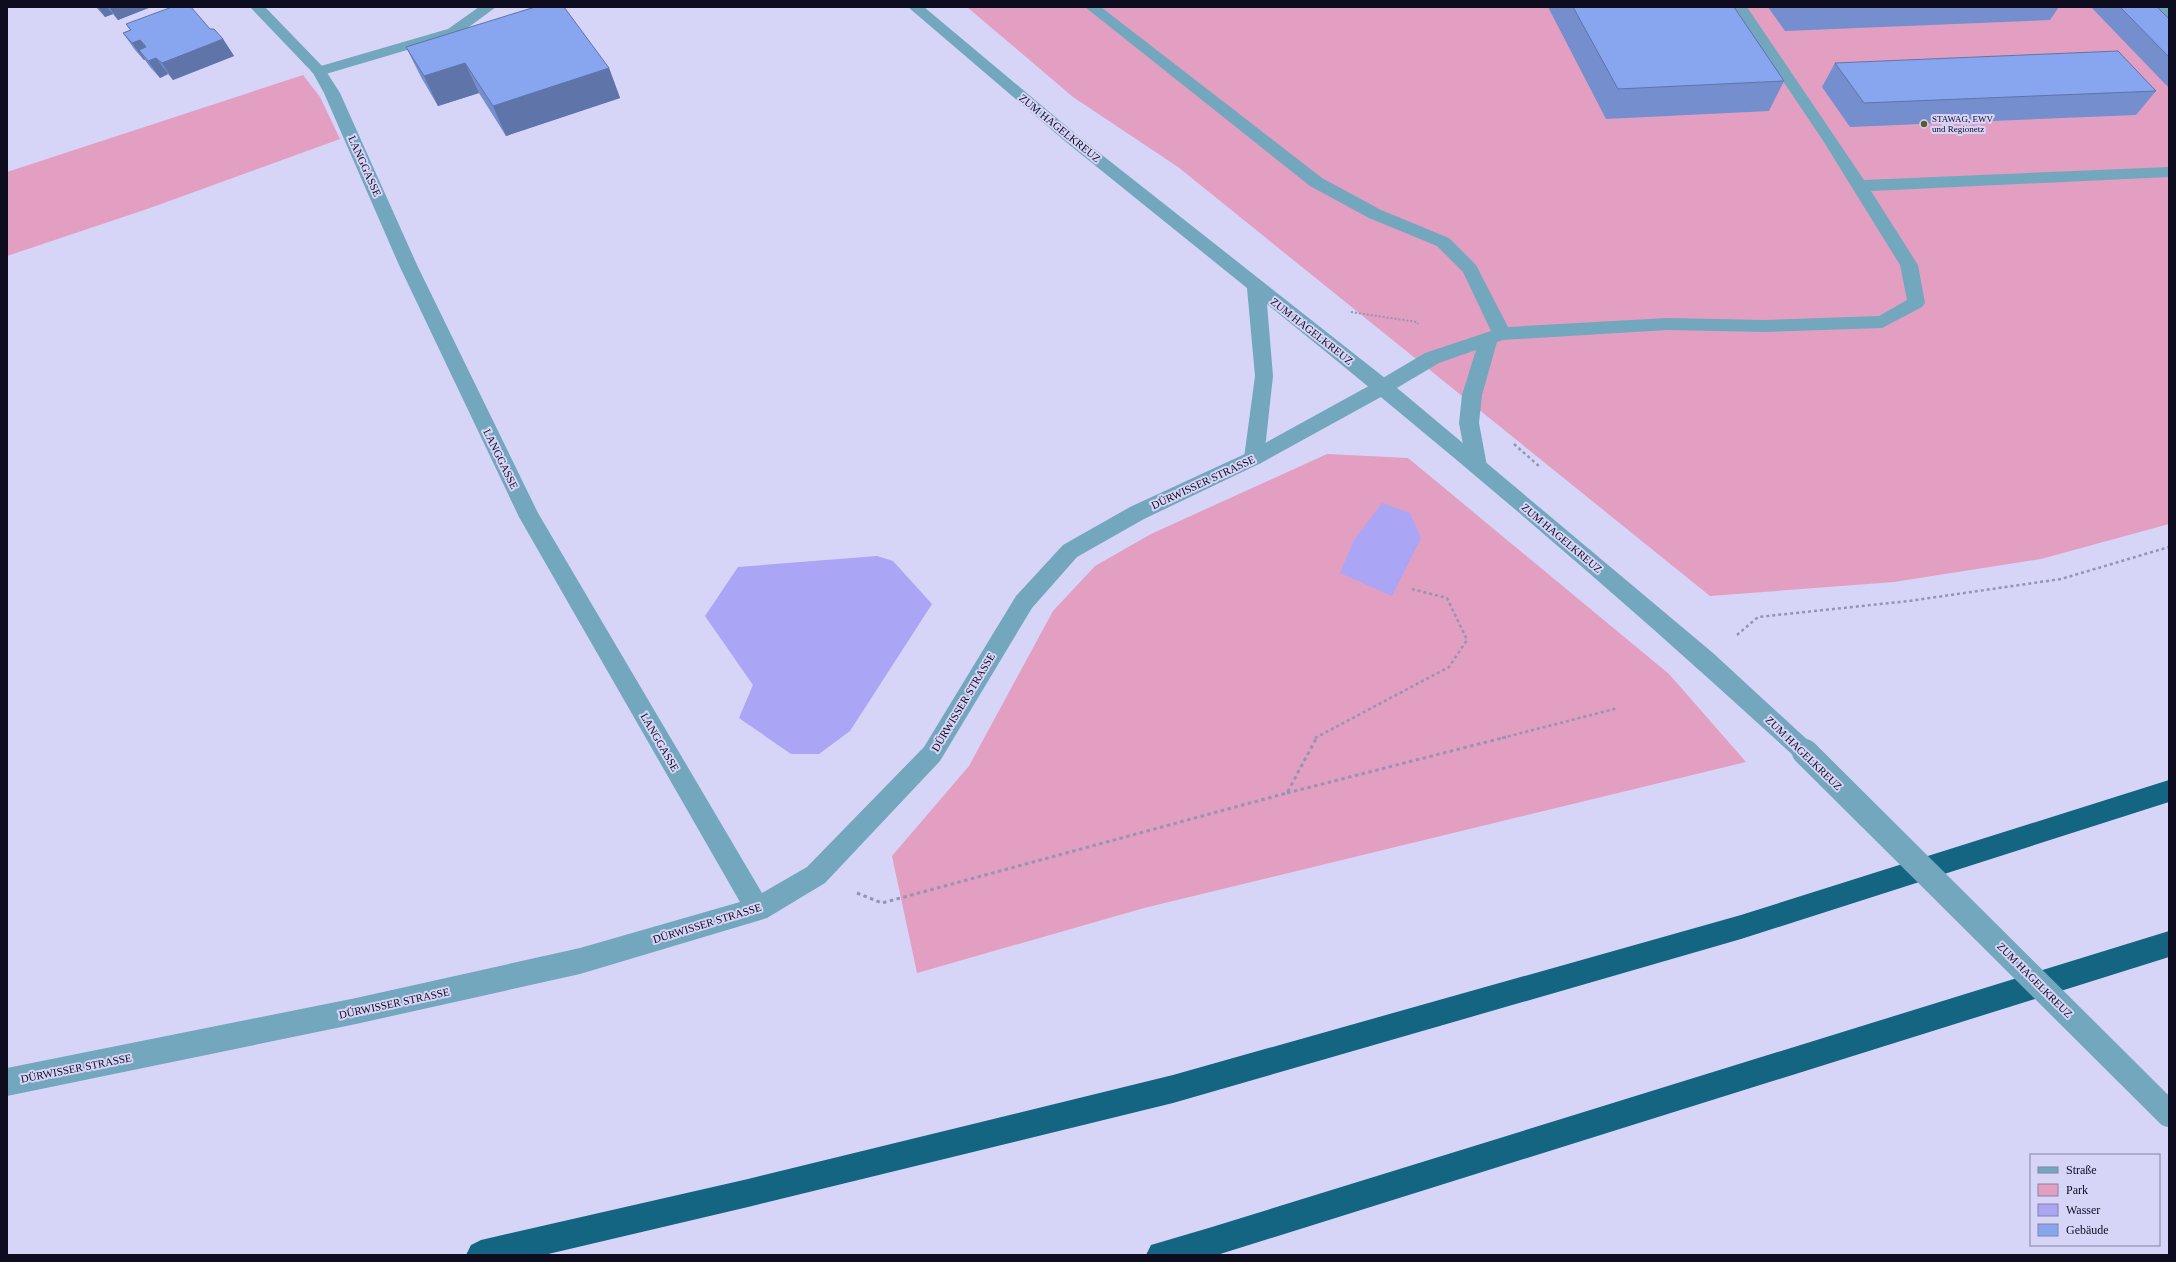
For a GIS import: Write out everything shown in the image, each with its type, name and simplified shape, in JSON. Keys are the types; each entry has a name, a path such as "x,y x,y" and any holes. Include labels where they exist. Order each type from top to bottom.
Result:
{"highway":[{"path":"481,1255 748,1193 1173,1089 1741,927 2169,791"},
{"path":"1161,1255 1220,1239 2169,944"}],"street":[{"name":"LANGGASSE","path":"257,7 319,71 332,93 363,160 408,265 529,517 758,909"},
{"path":"319,71 453,32 489,7"},
{"name":"ZUM HAGELKREUZ","path":"915,7 1072,140 1382,387 1478,466 1705,660 1805,752 2169,1114"},
{"path":"1092,7 1316,182 1375,214 1443,242 1470,269 1495,337 1472,395 1469,423 1478,466"},
{"path":"1740,7 1830,139 1859,186 2169,172"},
{"path":"2160,7 2169,16"},
{"name":"DÜRWISSER STRASSE","path":"7,1082 356,1011 572,962 758,909 816,875 932,754 1024,602 1070,551 1137,513 1254,458 1432,358 1495,337 1667,324 1766,326 1882,322 1916,303 1909,265 1859,186"},
{"path":"1254,458 1264,376 1256,286"}],"path":[{"path":"1705,660 1758,617 1909,601 2061,579 2169,547"},
{"path":"1287,793 1315,738 1449,667 1467,640 1447,598 1412,589"},
{"path":"816,875 882,904 1287,793 1618,708"}],"green space":[{"path":"967,7 2169,7 2169,524 2041,559 1894,582 1710,596 1178,167 1073,97"},
{"path":"303,75 320,97 340,139 150,208 7,256 7,172"},
{"path":"1327,454 1408,458 1669,674 1746,762 1144,908 917,973 892,856 969,766 1053,611 1095,566 1151,534"}],"water":[{"path":"1382,503 1410,513 1421,538 1392,596 1340,573 1354,540"},
{"path":"877,556 893,561 932,604 850,731 819,754 791,754 739,718 753,685 705,616 738,567"}],"building":[{"path":"172,7 191,7 210,29 214,29 223,39 162,63 156,58 148,61 139,50 146,47 143,43 140,40 132,43 123,33 131,30 126,24"},
{"path":"535,7 564,7 609,68 493,106 465,63 424,76 406,47"},
{"path":"1573,7 1734,7 1784,81 1618,89"},
{"path":"2120,7 2157,7 2169,19 2169,57"},
{"path":"2118,51 2156,91 1864,103 1835,63"}],"place":[{"name":"STAWAG, EWV und Regionetz","path":"1924,124"}]}
